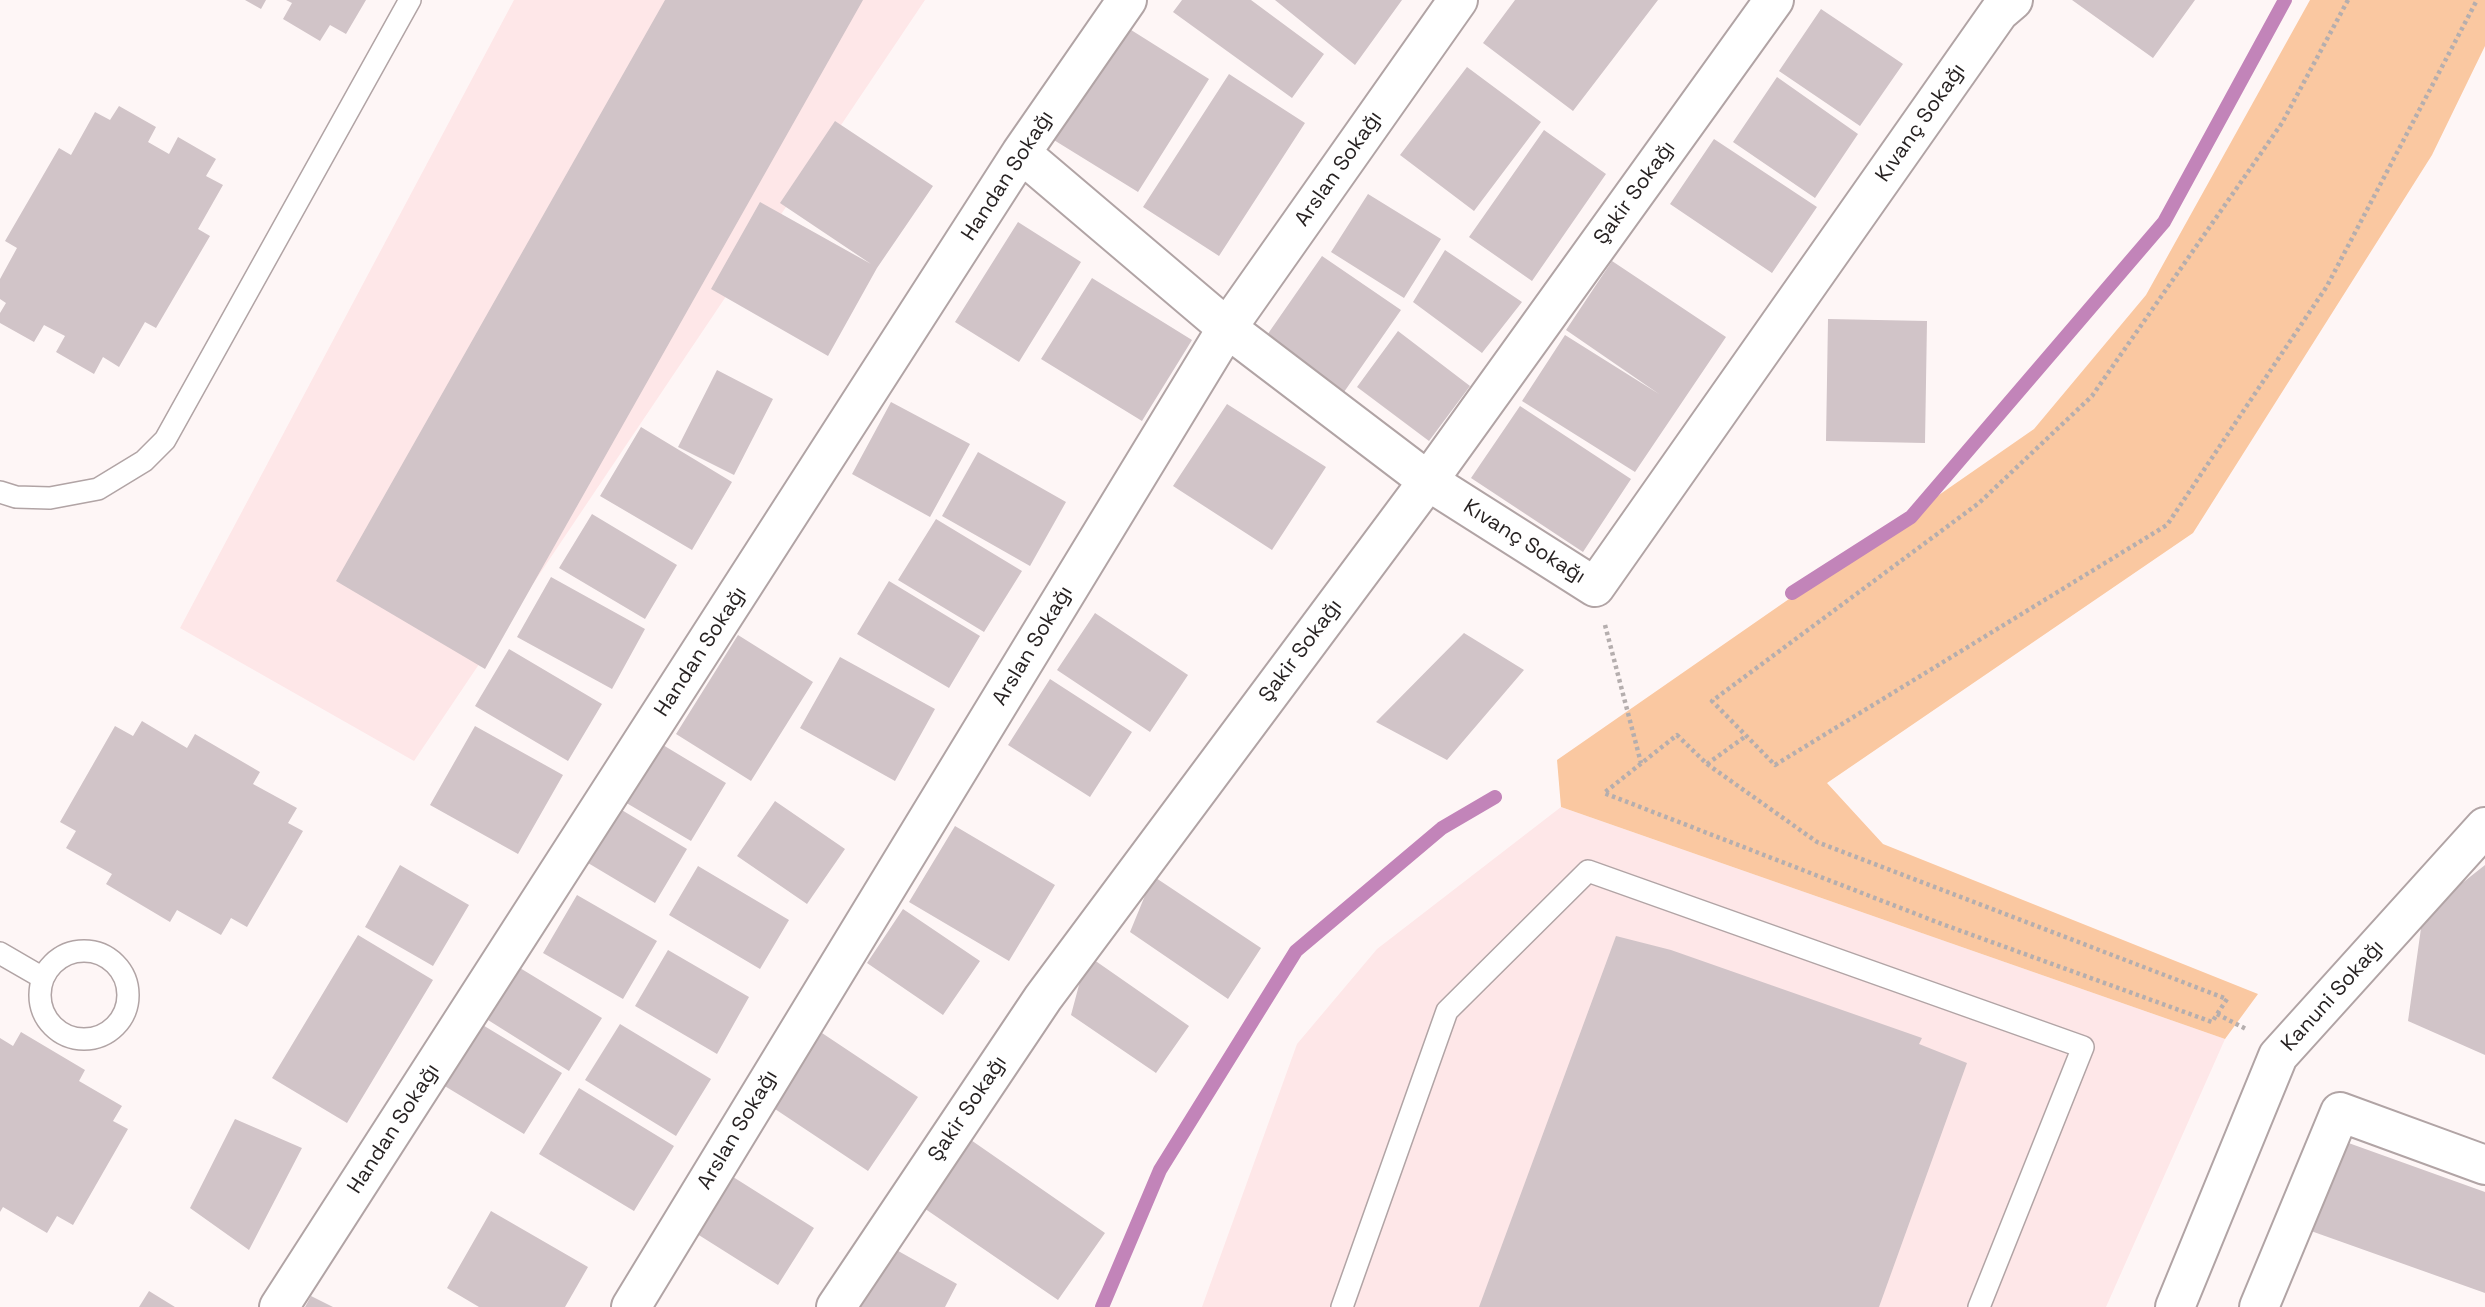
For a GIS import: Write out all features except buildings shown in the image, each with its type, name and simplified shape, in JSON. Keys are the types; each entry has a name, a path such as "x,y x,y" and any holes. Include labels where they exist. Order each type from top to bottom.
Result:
{"street":[{"name":"Handan Sokağı","path":"279,1307 1021,153 1127,0"},
{"name":"Arslan Sokağı","path":"631,1307 1227,328 1458,0"},
{"name":"Şakir Sokağı","path":"836,1307 1043,998 1428,481 1774,0"},
{"name":"Kıvanç Sokağı","path":"1021,153 1227,328 1428,481 1595,587 1999,12 2013,0"},
{"name":"Kanuni Sokağı","path":"2188,1303 2278,1056 2485,827"},
{"path":"2259,1307 2340,1112 2485,1165"}],"lane":[{"path":"0,492 16,497 50,498 98,489 144,461 164,440 410,0"},
{"path":"1342,1307 1447,1011 1588,871 2083,1047 1979,1307"},
{"path":"84,950 101,954 116,963 125,978 129,995 126,1012 116,1027 101,1036 84,1040 67,1036 52,1027 43,1012 39,995 43,978 52,963 67,954 84,950"},
{"path":"0,953 43,978"}],"path":[{"path":"2348,0 2282,123 2092,396 1979,503 1712,701 1775,765 2167,524 2327,286 2477,0"},
{"path":"1595,587 1641,763"},
{"path":"1677,735 1707,764 1817,842 2227,999 2212,1022 1942,924 1604,793 1677,735"},
{"path":"1707,764 1746,736"}],"shaded area":[{"path":"514,0 925,0 414,761 180,628"},
{"path":"2310,0 2485,0 2485,46 2432,155 2193,533 1827,783 1883,844 2258,994 2225,1039 1561,807 1557,760 2034,429 2146,295"},
{"path":"1561,807 2225,1039 2106,1307 1202,1307 1297,1044 1377,949"}],"waterway":[{"path":"1792,593 1911,517 2164,222 2285,0"},
{"path":"1102,1307 1160,1170 1296,951 1442,828 1495,797"}]}
